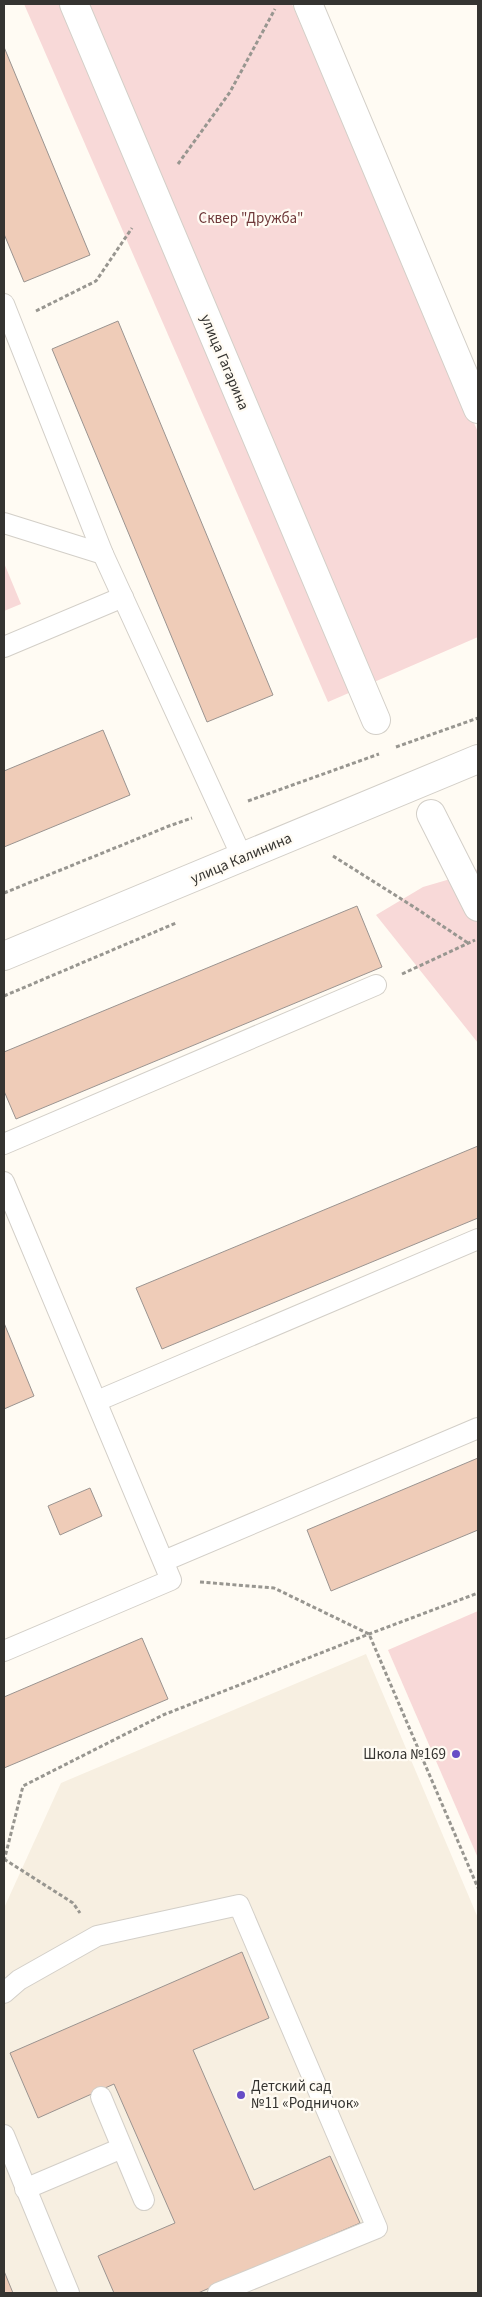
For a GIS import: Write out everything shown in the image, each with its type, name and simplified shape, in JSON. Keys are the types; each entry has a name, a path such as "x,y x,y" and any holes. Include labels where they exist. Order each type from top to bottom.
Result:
{"street":[{"name":"улица Гагарина","path":"74,4 376,720"},
{"path":"308,4 478,409"},
{"name":"улица Калинина","path":"4,956 478,759"},
{"path":"432,814 478,907"}],"lane":[{"path":"4,304 103,554 242,857"},
{"path":"4,523 103,554"},
{"path":"4,647 123,597"},
{"path":"4,1144 376,985"},
{"path":"4,1182 171,1580 4,1651"},
{"path":"96,1401 478,1239"},
{"path":"164,1561 478,1428"},
{"path":"4,1993 18,1980 97,1936 239,1905 377,2228 218,2293"},
{"path":"101,2097 144,2200"},
{"path":"4,2135 69,2293"},
{"path":"25,2189 122,2148"}],"path":[{"path":"12,323 96,281 154,195 230,92 278,4"},
{"path":"333,856 468,943"},
{"path":"376,985 478,938"},
{"path":"171,1580 274,1588 369,1634 478,1888"},
{"path":"97,1936 73,1903 4,1860 23,1786 163,1716 478,1593"}],"shaded area":[{"name":"Детский сад №11 «Родничок»","path":"366,1654 478,1918 478,2293 4,2293 4,1908 61,1783"}],"green space":[{"name":"Сквер \"Дружба\"","path":"24,4 292,4 478,432 478,637 328,702"},
{"path":"4,563 21,604 4,611"},
{"path":"478,869 478,1043 376,915 423,887"},
{"name":"Школа №169","path":"478,1611 478,1858 388,1650"}],"building":[{"path":"4,47 90,255 24,282 4,234"},
{"path":"118,321 273,695 207,722 52,349"},
{"path":"103,730 130,795 4,847 4,771"},
{"path":"357,906 382,967 16,1119 4,1091 4,1052"},
{"path":"478,1146 478,1218 162,1349 136,1288"},
{"path":"4,1323 34,1396 4,1409"},
{"path":"478,1458 478,1530 331,1591 307,1530"},
{"path":"90,1488 102,1516 60,1535 48,1506"},
{"path":"142,1638 168,1699 4,1768 4,1697"},
{"path":"242,1952 269,2018 193,2050 254,2190 330,2156 360,2223 198,2293 114,2293 98,2256 175,2223 114,2084 38,2118 10,2053"},
{"path":"4,2271 13,2293 4,2293"}],"place":[{"name":"Школа №169","path":"456,1754"},
{"name":"Детский сад №11 «Родничок»","path":"241,2095"}]}
